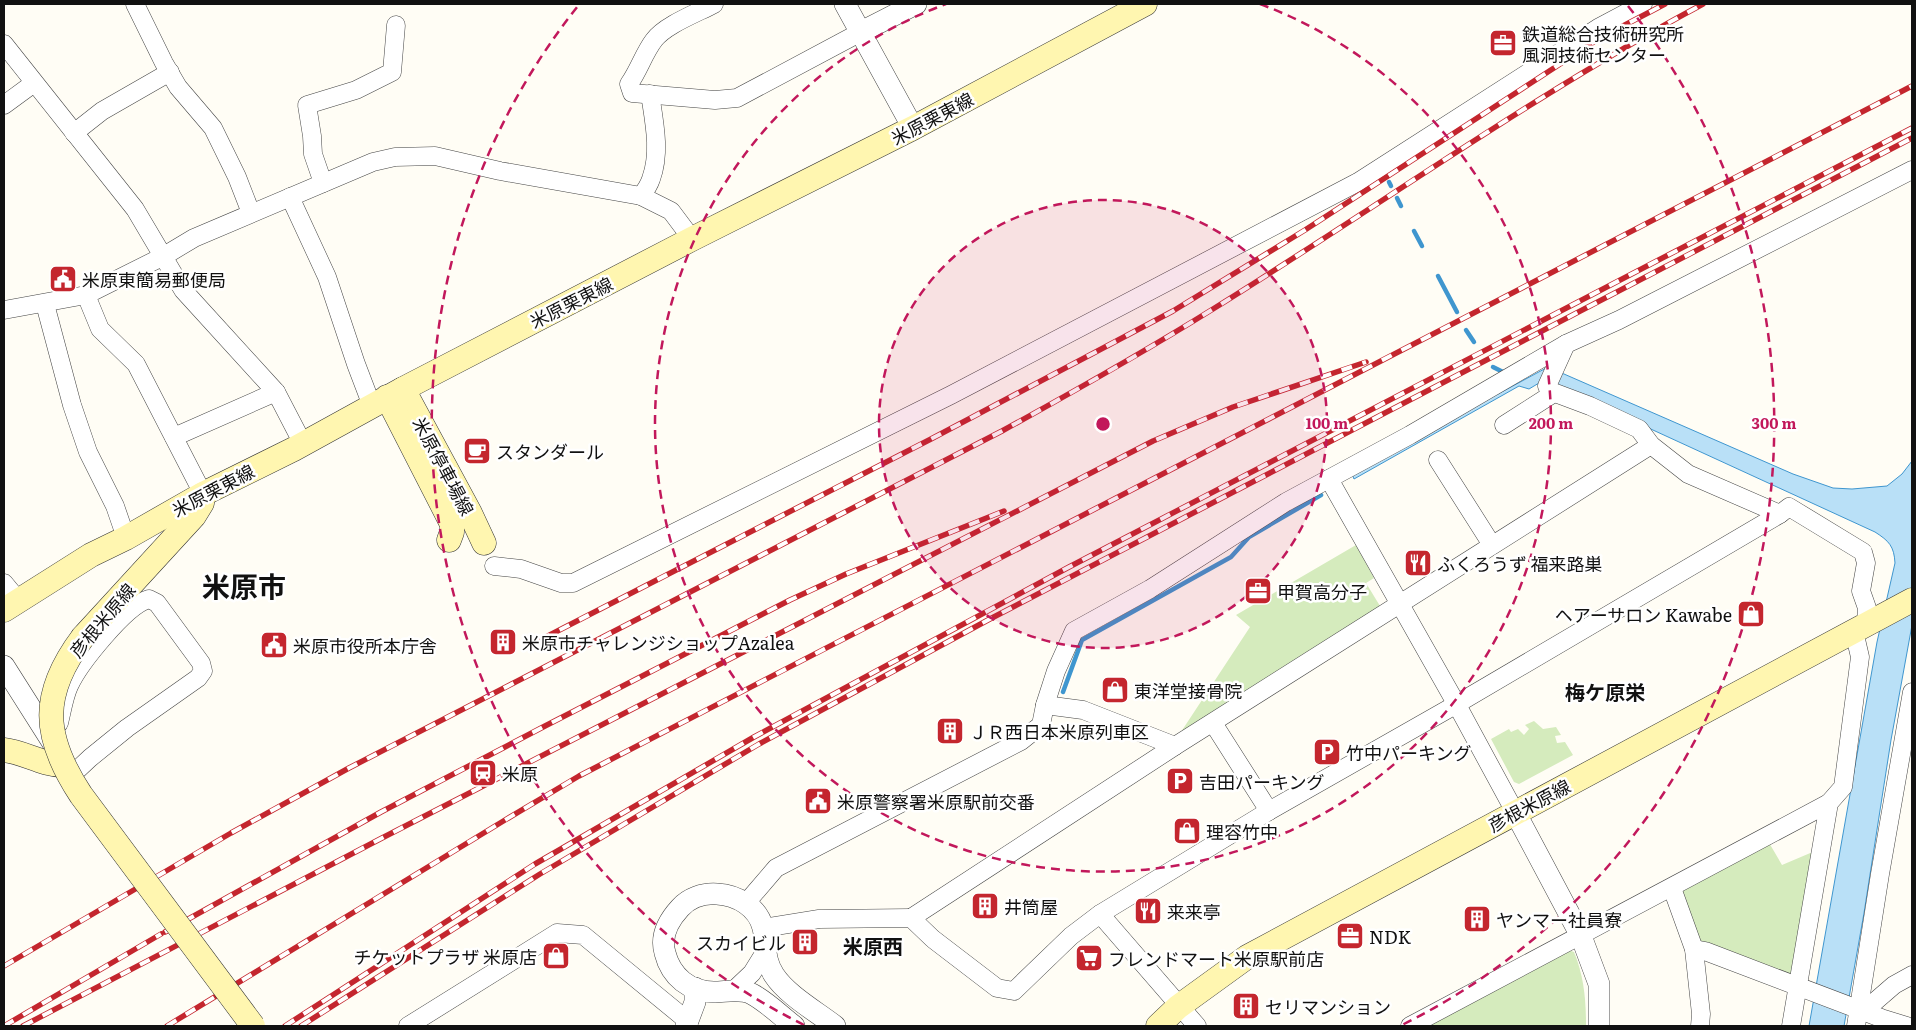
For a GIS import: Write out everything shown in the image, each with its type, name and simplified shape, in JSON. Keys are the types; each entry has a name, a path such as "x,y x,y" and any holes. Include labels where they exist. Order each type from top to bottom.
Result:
{"main road":[{"name":"米原栗東線","path":"9,598 126,538 203,494 303,444 388,397 692,239 913,128 1145,4"},
{"name":"米原停車場線","path":"388,397 452,524 449,540"},
{"name":"米原停車場線","path":"388,397 470,513 484,543"},
{"name":"彦根米原線","path":"203,494 202,503 194,516 84,638 62,668 52,699 52,732 81,795 253,1026"},
{"name":"彦根米原線","path":"1158,1026 1178,1007 1247,956 1912,600"},
{"path":"4,750 21,753 47,763 64,761"}],"street":[{"path":"135,4 178,87 213,128 237,176 251,213"},
{"path":"714,4 669,27 654,40 629,84 632,93 715,100 737,98 916,4"},
{"path":"845,4 859,33 913,128"},
{"path":"494,566 521,569 561,583 573,583 590,575 951,395 1358,182 1598,28 1643,4"},
{"path":"323,183 312,154 312,136 306,105 356,90 392,72 396,25"},
{"path":"4,44 135,208 183,290 276,392 303,444"},
{"path":"74,133 102,111 170,72"},
{"path":"4,105 34,83"},
{"path":"642,196 651,179 656,155 656,139 650,94"},
{"path":"4,310 86,295 164,256 194,238 373,162 395,157 435,156 519,174 642,196 671,211 692,239"},
{"path":"746,903 776,868 1022,741 1041,725 1056,671 1074,631 1150,589 1286,502 1410,435 1566,344 1619,320 1912,170"},
{"path":"290,197 327,278 356,364 388,397"},
{"path":"86,295 100,329 136,364 203,494"},
{"path":"45,304 72,405 88,452 115,506 126,538"},
{"path":"1504,424 1550,389 1556,366 1566,344"},
{"path":"1550,389 1639,429 1651,445 1688,474 1780,514"},
{"path":"174,437 276,392"},
{"path":"763,928 819,919 911,918 1213,722 1651,445"},
{"path":"1438,460 1492,545"},
{"path":"1329,479 1457,704 1581,936 1599,984 1599,1026"},
{"path":"911,918 933,939 997,988 1014,991 1071,936 1100,914 1269,811 1457,704 1789,507 1863,552 1866,563 1861,591 1867,608 1844,787 1829,804 1410,1026"},
{"path":"149,599 157,603 197,656 203,671 198,678 90,758 64,761 69,686 89,653 136,605 149,599"},
{"path":"4,666 64,761 123,844"},
{"path":"1858,1013 1880,874 1912,697"},
{"path":"1045,705 1083,710 1176,746"},
{"path":"1213,722 1269,811"},
{"path":"1791,1026 1804,989 1829,804"},
{"path":"1672,888 1694,949 1701,1014 1700,1026"},
{"path":"794,1026 750,993 733,991 714,992 695,988 686,985 674,974 664,951 663,938 667,925 683,905 695,897 708,894 730,896 746,903 758,915 763,928 765,952 775,976 789,991 835,1026"},
{"path":"1100,914 1196,1026"},
{"path":"408,1026 557,933 583,935 687,1024 696,998 695,988"},
{"path":"1694,949 1705,951 1804,989 1858,1013 1907,1026"},
{"path":"733,991 752,973 765,952"},
{"path":"1858,1013 1894,985 1912,975"}],"green space":[{"path":"1356,545 1374,578 1366,583 1380,606 1177,738 1250,627 1236,615"},
{"path":"1534,721 1543,729 1556,727 1561,735 1555,736 1557,743 1565,742 1573,755 1519,784 1514,782 1491,739 1509,729 1511,732 1518,729 1524,735 1529,729 1525,725"},
{"path":"1768,841 1782,865 1815,851 1792,977 1702,945 1681,893 1683,887"},
{"path":"1568,950 1574,952 1580,970 1585,997 1586,1026 1423,1026"}],"water":[{"path":"1548,367 1793,474 1833,488 1852,489 1887,486 1902,474 1912,461 1912,625 1844,1026 1809,1026 1877,642 1895,563 1892,548 1884,538 1875,532 1544,380 1529,389 1519,386 1354,479 1352,474 1493,394 1498,394"}],"waterway":[{"path":"1389,182 1391,186"},
{"path":"1397,198 1401,206"},
{"path":"1414,231 1422,246"},
{"path":"1438,276 1457,312"},
{"path":"1466,330 1474,342"},
{"path":"1493,367 1503,372"},
{"path":"1063,692 1082,640 1231,557 1249,537 1321,495"}],"railway":[{"path":"540,640 931,439 1173,311 1305,230 1600,38 1665,4"},
{"path":"4,966 231,833 349,768 1002,431 1082,387 1274,271 1516,114 1640,39 1703,4"},
{"path":"167,1026 579,776 1912,86"},
{"path":"285,1026 535,864 754,737 1069,567 1912,128"},
{"path":"301,1026 540,874 759,744 988,620 1912,138"},
{"path":"23,1026 382,838 1153,441 1233,407 1366,362"},
{"path":"165,932 381,812 790,600 846,574 1004,511"},
{"path":"4,1026 161,934"}],"place":[{"name":"鉄道総合技術研究所 風洞技術センター","path":"1503,43"},
{"name":"米原東簡易郵便局","path":"63,279"},
{"name":"スタンダール","path":"477,451"},
{"name":"ふくろうず 福来路巣","path":"1418,563"},
{"name":"甲賀高分子","path":"1258,591"},
{"name":"ヘアーサロン Kawabe","path":"1751,614"},
{"name":"米原市チャレンジショップAzalea","path":"503,642"},
{"name":"米原市役所本庁舎","path":"274,645"},
{"name":"東洋堂接骨院","path":"1115,690"},
{"name":"ＪＲ西日本米原列車区","path":"950,731"},
{"name":"竹中パーキング","path":"1327,752"},
{"name":"米原","path":"483,773"},
{"name":"吉田パーキング","path":"1180,781"},
{"name":"米原警察署米原駅前交番","path":"818,801"},
{"name":"理容竹中","path":"1187,831"},
{"name":"井筒屋","path":"985,906"},
{"name":"来来亭","path":"1148,911"},
{"name":"ヤンマー社員寮","path":"1477,919"},
{"name":"NDK","path":"1350,936"},
{"name":"スカイビル","path":"805,942"},
{"name":"チケットプラザ 米原店","path":"556,956"},
{"name":"フレンドマート米原駅前店","path":"1089,958"},
{"name":"セリマンション","path":"1246,1006"}],"district":[{"name":"米原市","path":"244,585"},
{"name":"梅ケ原栄","path":"1605,691"},
{"name":"米原西","path":"873,945"}]}
